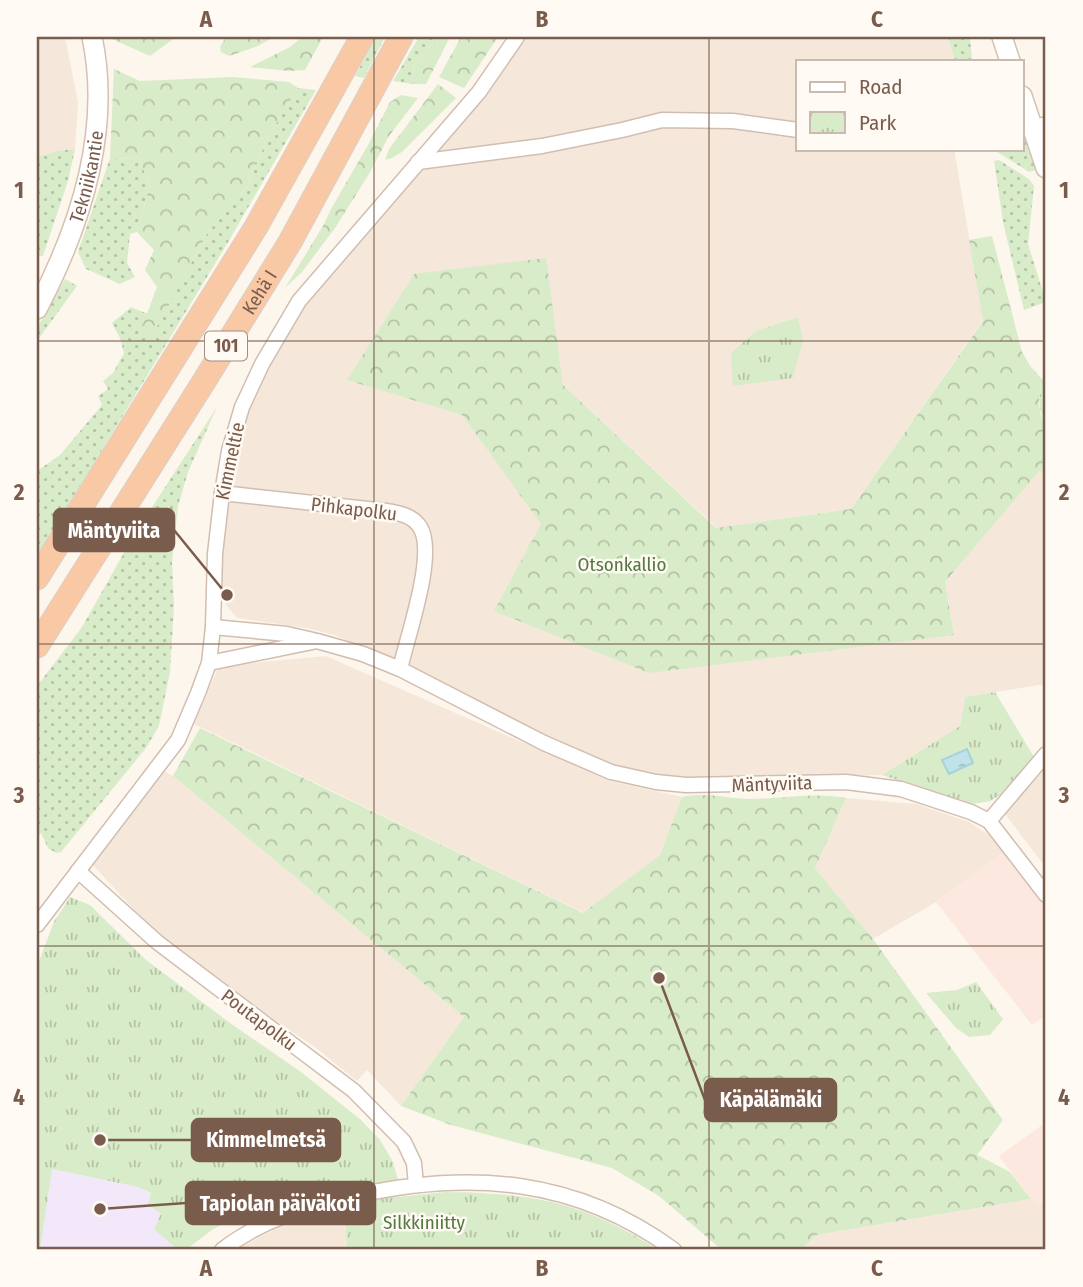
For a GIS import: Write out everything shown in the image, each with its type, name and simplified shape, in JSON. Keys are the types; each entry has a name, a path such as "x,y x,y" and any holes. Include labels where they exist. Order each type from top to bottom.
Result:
{"highway":[{"name":"Kehä I","path":"37,578 256,227 362,37"},
{"name":"Kehä I","path":"37,646 290,242 401,37"}],"main road":[{"name":"Tekniikantie","path":"37,309 53,279 76,223 94,149 97,89 92,37"},
{"path":"1002,37 1010,60"},
{"path":"1024,99 1040,126 1046,168"}],"street":[{"name":"Kimmeltie","path":"37,925 178,740 208,663 213,627 215,554 229,451 242,407 262,364 299,301 479,92 516,37"},
{"path":"418,162 542,146 662,120 733,121 796,130"},
{"name":"Pihkapolku","path":"222,493 386,511 406,515 419,524 424,534 426,558 400,669"},
{"name":"Mäntyviita","path":"213,627 280,633 363,654 400,669 603,770 642,779 709,786 846,782 901,789 971,811 989,821 1046,895"},
{"name":"Mäntyviita","path":"208,663 317,641"},
{"path":"989,821 1046,754"},
{"name":"Poutapolku","path":"78,870 158,942 354,1091 404,1142 414,1163 416,1185"},
{"path":"222,1250 248,1232 307,1207 365,1193 452,1182 503,1183 559,1193 608,1210 636,1224 674,1250"}],"shaded area":[{"path":"37,37 65,37 78,102 75,149 37,157"},
{"path":"516,37 948,37 955,60 796,60 796,150 956,150 983,320 851,509 717,528 563,385 545,258 348,380 462,415 542,525 495,612 954,634 945,582 1040,469 1046,476 1046,684 965,697 960,726 882,775 685,779 606,765 414,670 334,635 307,628 237,618 225,604 221,592 222,493 242,407 299,301"},
{"path":"326,656 610,781 682,797 660,855 584,913 194,724 219,666"},
{"path":"1046,768 1046,868 1005,814"},
{"path":"160,769 173,776 464,1017 401,1106 367,1070 357,1081 316,1048 208,975 149,926 90,862"},
{"path":"846,798 916,804 969,822 1010,848 936,902 873,939 815,868"},
{"path":"1010,848 1046,895 1046,1016 1032,1025 936,902"},
{"path":"1046,1122 1046,1207 1031,1199 999,1156"},
{"path":"51,1169 138,1187 151,1193 178,1250 40,1250"},
{"path":"1031,1199 1046,1207 1046,1250 801,1250 816,1235"},
{"path":"344,1205 347,1250 234,1250 318,1208"}],"green space":[{"path":"111,37 176,37 150,56"},
{"path":"226,37 274,37 229,56 221,52 220,47"},
{"path":"302,37 323,37 305,70 250,67 290,47"},
{"path":"376,37 385,37 364,78 355,76"},
{"path":"419,37 438,37 414,65 412,84 393,81"},
{"path":"438,37 450,37 426,84 412,84 414,65"},
{"path":"461,37 498,37 464,88 439,77"},
{"path":"948,37 970,37 972,60 955,60"},
{"path":"114,69 140,81 233,77 289,82 298,88 269,135 247,187 208,232 150,340 139,335 157,287 145,270 154,250 137,232 150,185 139,159 110,158"},
{"path":"438,84 456,98 402,152 385,160 389,149"},
{"path":"298,88 316,90 227,244 37,557 37,471 60,455 102,405 98,396 108,389 103,381 113,373 124,353 112,323 131,307 148,314 139,335 150,339 208,232 247,187 269,135"},
{"path":"401,95 418,98 389,136 335,228 302,272 285,288 323,226 390,102"},
{"path":"1024,133 1036,170 1029,172 994,150 1024,150"},
{"path":"75,149 68,181 43,256 37,256 37,157"},
{"path":"110,158 139,159 150,185 137,232 130,234 127,263 135,277 120,284 86,269 78,252"},
{"path":"999,160 1029,179 1034,186 1028,244 1046,302 1024,310 1003,222 994,161"},
{"name":"Otsonkallio","path":"992,236 1022,352 1041,378 1039,404 1046,424 1046,476 1040,470 945,582 954,635 649,673 494,611 541,524 462,415 347,380 414,274 546,258 563,385 716,528 851,509 983,321 969,240"},
{"path":"65,279 77,286 37,341 37,328"},
{"path":"798,317 803,340 793,378 733,386 731,353 756,331"},
{"path":"1041,378 1046,382 1046,424 1040,408"},
{"path":"217,407 188,472 178,506 172,562 174,607 170,672 159,726 146,748 61,852 56,853 48,848 41,833 37,837 37,686 82,627 134,535"},
{"path":"995,692 1034,757 1000,795 990,801 973,804 882,775 960,726 965,697"},
{"path":"200,728 583,913 660,855 682,797 706,795 748,799 821,796 846,798 815,868 873,939 1003,1120 977,1155 1010,1172 1031,1199 816,1235 801,1250 722,1250 659,1196 612,1168 451,1125 401,1106 464,1017 173,776"},
{"path":"70,897 90,905 146,960 301,1072 361,1120 380,1140 392,1160 398,1179 322,1196 295,1206 292,1201 267,1199 212,1230 188,1248 178,1250 154,1229 161,1214 148,1204 151,1193 138,1187 52,1169 40,1250 37,1250 37,966 54,922"},
{"path":"976,982 1003,1019 990,1035 969,1037 956,1028 926,993 957,990"},
{"name":"Silkkiniitty","path":"445,1192 505,1195 556,1203 606,1221 658,1250 347,1250 344,1205"}],"water":[{"path":"967,749 973,763 949,774 942,760"}],"place":[{"name":"Mäntyviita","path":"227,595"},
{"name":"Käpälämäki","path":"659,978"},
{"name":"Kimmelmetsä","path":"100,1140"},
{"name":"Tapiolan päiväkoti","path":"100,1209"}]}
